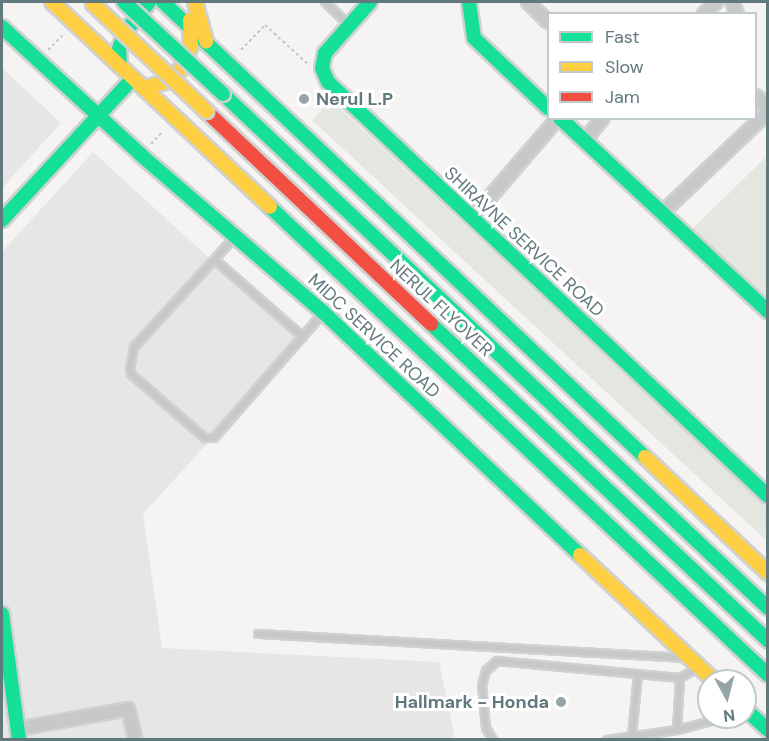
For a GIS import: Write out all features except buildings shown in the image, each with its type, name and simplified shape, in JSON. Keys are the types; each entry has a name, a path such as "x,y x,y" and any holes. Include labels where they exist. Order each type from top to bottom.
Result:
{"main road":[{"path":"52,2 768,675"},
{"name":"NERUL FLYOVER","path":"124,2 768,608"},
{"path":"120,66 122,40 149,2"},
{"path":"144,88 168,81 181,69 191,45 190,28 194,2"},
{"path":"194,2 207,44"},
{"path":"328,82 322,68 325,53 370,2"},
{"path":"469,2 474,38 547,106"},
{"name":"NERUL FLYOVER","path":"91,3 768,641"},
{"path":"136,18 164,3 768,573"},
{"name":"MIDC SERVICE ROAD","path":"2,27 141,155 323,312 701,669"},
{"path":"2,220 132,78"},
{"name":"SHIRAVNE SERVICE ROAD","path":"328,82 768,496"},
{"path":"561,120 768,311"},
{"path":"2,614 18,734"}],"street":[{"path":"528,2 547,20"},
{"path":"663,212 768,112"},
{"path":"472,218 557,120"},
{"path":"585,140 601,120"},
{"path":"18,734 128,709 135,740"}],"lane":[{"path":"325,2 350,26"},
{"path":"236,235 134,347 131,374 205,438 214,438 323,312"},
{"path":"215,260 303,337"},
{"path":"258,634 694,663"},
{"path":"493,740 486,728 482,686 486,671 498,661 680,678"},
{"path":"677,729 680,678 694,663"},
{"path":"632,736 638,675"},
{"path":"607,740 697,724"}],"path":[{"path":"229,64 265,25 328,82"},
{"path":"38,61 66,32"},
{"path":"141,155 175,118"}],"shaded area":[{"path":"2,68 61,123 2,188"},
{"path":"331,100 767,508 767,541 312,120"},
{"path":"93,152 300,341 143,514 162,648 439,662 455,739 2,739 2,252"},
{"path":"766,157 768,159 767,300 690,231"}],"traffic: fast":[{"path":"124,2 223,94"},
{"path":"120,66 119,49 125,32 149,2"},
{"path":"163,2 645,457"},
{"path":"370,2 325,53 322,68 328,82 768,496"},
{"path":"469,2 474,38 547,107"},
{"path":"2,27 141,155 323,312 580,555"},
{"path":"2,220 133,78"},
{"path":"223,94 768,608"},
{"path":"562,120 768,311"},
{"path":"270,207 768,675"},
{"path":"431,324 768,641"},
{"path":"2,614 19,740"},
{"path":"757,720 768,730"}],"traffic: slow":[{"path":"52,2 270,207"},
{"path":"195,2 206,41"},
{"path":"93,4 206,111"},
{"path":"144,88 168,81 181,69 191,45 190,20"},
{"path":"645,457 768,573"},
{"path":"580,555 701,669"}],"traffic: jam":[{"path":"206,111 431,324"}],"place":[{"name":"Nerul L.P","path":"304,99"},
{"name":"Hallmark - Honda","path":"561,702"}]}
